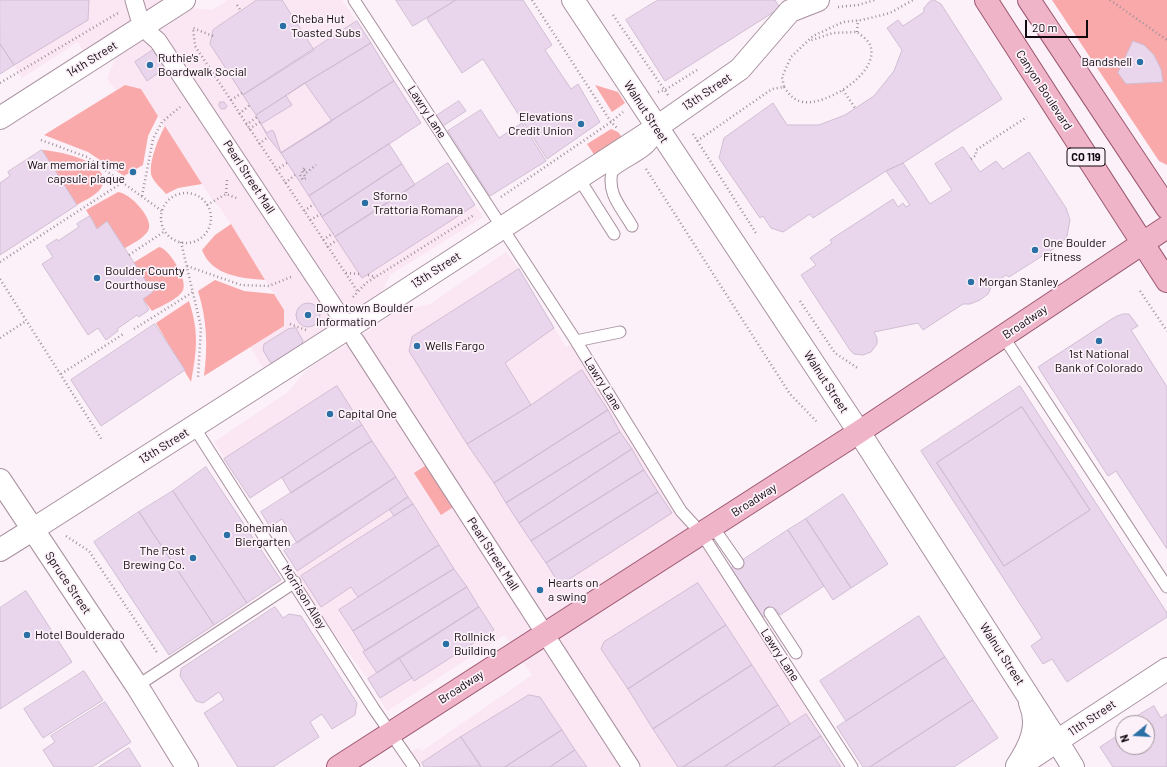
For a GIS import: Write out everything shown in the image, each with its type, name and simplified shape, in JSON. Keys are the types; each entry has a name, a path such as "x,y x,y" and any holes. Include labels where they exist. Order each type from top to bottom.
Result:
{"main road":[{"name":"Canyon Boulevard","path":"986,0 1167,281"},
{"path":"1029,0 1167,208"},
{"name":"Broadway","path":"338,767 859,432 1142,243 1167,228"}],"street":[{"name":"14th Street","path":"0,118 184,0"},
{"name":"Walnut Street","path":"573,0 859,432 1073,767"},
{"name":"13th Street","path":"0,550 55,516 81,497 194,427 657,127 740,69 790,11 818,0"},
{"name":"Pearl Street Mall","path":"150,34 158,41 196,95 341,318"},
{"name":"Pearl Street Mall","path":"355,340 544,634 632,767"},
{"name":"Spruce Street","path":"0,480 137,686 187,767"},
{"name":"11th Street","path":"1017,767 1167,669"},
{"path":"1017,767 1030,742 1035,723 1034,712 1023,687"}],"lane":[{"name":"Lawry Lane","path":"354,0 576,341 682,511 707,530 852,767"},
{"path":"632,226 612,194 610,186 612,172 649,146 656,138 657,127"},
{"path":"578,177 614,234"},
{"path":"576,341 620,332"},
{"path":"1003,336 1167,587"},
{"name":"Morrison Alley","path":"194,427 295,582 391,734 414,767"},
{"path":"707,530 738,563"},
{"path":"137,686 295,582"},
{"path":"770,613 796,654"}],"path":[{"path":"532,0 611,122 622,132"},
{"path":"807,42 833,33 857,32 864,38 871,48 870,63 858,79 843,90 819,101 803,102 791,97 784,87 782,77 786,67 795,53 813,36 843,22 890,13 912,0"},
{"path":"1110,0 1167,40"},
{"path":"237,5 241,11"},
{"path":"0,83 94,26 137,7"},
{"path":"613,15 669,97"},
{"path":"857,32 858,20"},
{"path":"213,36 193,28 195,46 231,100 238,114 358,292"},
{"path":"691,145 772,89 784,87"},
{"path":"843,90 855,108"},
{"path":"231,100 242,93"},
{"path":"142,196 153,139 162,122 196,95"},
{"path":"238,114 250,106"},
{"path":"496,200 611,122 627,107"},
{"path":"246,124 257,117"},
{"path":"971,159 976,155 976,150 980,147 1027,117"},
{"path":"249,129 260,122"},
{"path":"693,134 756,234"},
{"path":"259,144 268,137"},
{"path":"41,140 87,157 162,211"},
{"path":"276,170 287,163"},
{"path":"304,170 306,173 316,165"},
{"path":"300,175 303,180 306,178 302,171 306,166"},
{"path":"646,169 790,394 818,423"},
{"path":"285,183 295,175"},
{"path":"0,262 123,182"},
{"path":"178,194 194,194 207,205 211,220 206,232 197,240 181,242 173,239 165,231 161,219 162,211 165,203 178,194"},
{"path":"207,205 226,194"},
{"path":"304,211 314,204"},
{"path":"290,324 312,332 341,318 358,292 366,283 480,211"},
{"path":"310,220 321,214"},
{"path":"129,255 165,231"},
{"path":"323,240 333,233"},
{"path":"327,246 337,240"},
{"path":"181,242 201,327 198,378"},
{"path":"187,266 242,285 269,286 309,269"},
{"path":"345,273 359,274"},
{"path":"368,275 376,277"},
{"path":"0,279 102,440"},
{"path":"1140,291 1167,331"},
{"path":"134,329 193,292"},
{"path":"798,297 835,353 859,369"},
{"path":"0,338 27,321"},
{"path":"61,374 125,333"},
{"path":"66,536 89,551 161,658"}],"shaded area":[{"path":"0,0 166,0 84,53 78,42 22,78 14,65"},
{"path":"228,0 342,0 421,123 389,145 415,184 448,163 483,217 390,275 381,296 266,372 250,347 284,326 284,310 221,209 213,201 141,89 125,85 116,90 107,79 116,57 150,34 191,8 212,10"},
{"path":"1052,0 1167,0 1167,165 1159,161"},
{"path":"125,85 141,89 158,116 148,136 143,165 124,176 88,152 44,135"},
{"path":"595,85 618,92 625,103 612,112"},
{"path":"165,126 202,184 178,188 166,194 153,179 151,172 152,158"},
{"path":"611,129 618,132 622,137 595,156 587,144"},
{"path":"42,150 71,155 92,164 99,170 103,177 102,186 98,192 77,205"},
{"path":"118,192 129,197 140,207 148,220 149,226 148,231 143,236 124,249 106,222 97,229 86,210"},
{"path":"231,224 265,280 228,274 213,265 207,259 202,250 215,235"},
{"path":"159,247 168,253 177,265 184,285 183,290 178,296 152,311 143,299 153,292 133,263"},
{"path":"506,252 519,269 566,347 576,341 722,565 840,767 424,767 412,752 417,748 422,751 532,675 505,635 387,711 368,679 295,582 297,571 284,551 297,543 282,519 270,527 261,512 291,493 282,478 250,498 214,442 288,392 305,372 316,363 355,340 394,313 430,304"},
{"path":"215,280 244,291 274,294 284,310 284,326 204,376 206,333 198,291"},
{"path":"189,301 196,332 195,360 191,382 156,323"},
{"path":"428,464 455,506 441,515 414,473"}],"building":[{"path":"0,0 89,0 88,20 14,65 0,44"},
{"path":"257,0 282,0 314,50 243,95 210,44 213,30"},
{"path":"396,0 456,0 413,26"},
{"path":"456,0 523,0 552,45 545,50 571,89 578,84 600,122 547,159 483,59 462,73 427,19"},
{"path":"658,0 775,0 780,8 665,81 626,20"},
{"path":"934,0 941,4 1002,99 903,163 886,171 813,218 810,214 783,232 771,228 763,216 760,218 719,158 724,138 773,103 787,125 819,125 845,115 874,96 894,71 902,50 887,28 898,20 903,26 924,12 924,8 929,2"},
{"path":"357,21 371,43 256,115 243,95"},
{"name":"Bandshell","path":"1133,41 1144,45 1154,55 1161,69 1163,82 1126,84 1118,73"},
{"path":"371,43 394,81 281,153 268,137 256,115"},
{"path":"0,44 14,65 0,74"},
{"name":"Ruthie's Boardwalk Social","path":"153,50 165,68 147,81 135,62"},
{"path":"394,81 421,123 309,196 281,153"},
{"path":"305,83 332,121 281,153 274,132 272,130 267,133 261,124 292,105 286,96"},
{"path":"459,101 466,111 443,126 436,116"},
{"path":"220,102 224,102 227,106 225,109 221,109 219,106"},
{"path":"481,110 499,138 522,123 546,161 490,196 448,131"},
{"path":"389,144 402,164 322,217 309,196"},
{"path":"963,147 980,172 996,161 1003,169 1029,152 1066,208 1070,220 1067,236 1061,244 1009,277 1006,275 992,285 988,294 980,300 970,304 963,304 923,330 918,323 874,332 877,338 877,344 871,352 863,355 854,354 801,275 816,265 810,258 832,243 830,240 893,199 898,207 903,203 906,207 910,205 886,171 903,163 930,204 952,190 935,164"},
{"path":"42,150 77,205 0,255 0,183 10,176 8,172"},
{"path":"448,163 475,205 362,278 335,237"},
{"name":"Sforno Trattoria Romana","path":"402,164 415,185 335,237 322,217"},
{"name":"Boulder County Courthouse","path":"90,216 97,229 107,221 153,292 143,299 149,310 139,317 137,315 117,329 118,331 106,340 98,328 88,335 42,264 53,257 46,246 57,239 58,241 79,227 77,224"},
{"path":"519,269 554,328 505,363 531,405 467,444 409,351 412,337"},
{"name":"Downtown Boulder Information","path":"308,303 316,307 320,315 316,323 308,327 300,323 296,315 300,307"},
{"path":"1123,314 1129,314 1138,326 1131,330 1167,387 1167,549 1116,471 1108,476 1038,367 1115,317"},
{"path":"155,324 185,370 101,426 71,380"},
{"path":"296,328 303,341 300,348 275,363 270,362 263,350 264,344 288,329"},
{"path":"582,370 608,410 494,483 467,444 531,405"},
{"path":"337,386 362,425 250,498 224,459"},
{"path":"1020,386 1167,613 1167,617 1067,682 1052,659 1043,664 1031,646 1042,638 921,451","holes":["1022,407 1090,510 1004,566 937,463"]},
{"path":"1022,407 1090,510 1004,566 937,463"},
{"path":"608,410 620,432 506,503 494,483"},
{"path":"362,425 372,441 291,493 282,478"},
{"path":"620,432 632,449 519,523 506,503"},
{"path":"372,441 396,477 297,543 282,519 270,527 261,512"},
{"path":"632,449 644,470 531,541 519,523"},
{"name":"Bohemian Biergarten","path":"206,467 281,580 247,603 173,491"},
{"path":"644,470 658,492 546,563 531,541"},
{"path":"396,477 408,497 297,571 284,551"},
{"name":"The Post Brewing Co.","path":"173,491 247,603 214,625 139,512"},
{"path":"658,492 672,513 560,585 546,563"},
{"path":"843,494 888,564 851,588 806,519"},
{"path":"408,497 413,504 394,516 390,510"},
{"path":"413,504 439,545 358,597 351,587 321,607 301,576"},
{"path":"139,512 214,625 169,655 94,542"},
{"path":"806,519 851,588 833,600 788,530"},
{"path":"788,530 824,586 780,615 776,609 763,617 731,568"},
{"path":"439,545 454,569 353,631 339,610"},
{"path":"454,569 467,587 365,651 353,631"},
{"path":"698,583 726,625 628,689 601,649 604,642"},
{"path":"467,587 479,607 377,673 363,652"},
{"name":"Hotel Boulderado","path":"26,591 72,662 0,709 0,608"},
{"path":"275,607 283,618 289,614 301,616 357,703 355,715 332,729 322,714 310,722 319,737 273,767 238,767 204,713 224,700 219,692 203,703 196,701 180,676 181,669"},
{"name":"Rollnick Building","path":"479,607 494,630 414,681 399,658"},
{"path":"919,616 945,657 846,721 820,681"},
{"path":"726,625 752,665 653,729 628,689"},
{"path":"945,657 973,700 870,767 863,767 837,727"},
{"path":"399,658 412,678 380,698 368,679"},
{"path":"752,665 778,705 683,767 678,767 653,729"},
{"path":"84,671 103,700 43,738 24,709"},
{"path":"529,695 540,697 562,730 505,767 481,767 461,737"},
{"path":"973,700 998,738 954,767 870,767"},
{"path":"105,702 131,742 92,767 54,767 43,750 55,742 51,736"},
{"path":"778,705 790,724 724,767 683,767"},
{"path":"1154,706 1161,718 1167,714 1167,767 1113,767 1100,747 1115,737 1115,755 1155,755 1155,715 1139,715"},
{"path":"806,714 821,736 773,767 724,767"},
{"path":"562,730 575,750 550,767 505,767"},
{"path":"821,736 841,767 773,767"},
{"path":"461,737 481,766 424,767 422,763"},
{"path":"129,748 141,767 99,767"},
{"path":"575,750 587,767 550,767"}],"place":[{"name":"Cheba Hut Toasted Subs","path":"283,26"},
{"name":"Bandshell","path":"1140,62"},
{"name":"Ruthie's Boardwalk Social","path":"150,65"},
{"name":"Elevations Credit Union","path":"581,124"},
{"name":"War memorial time capsule plaque","path":"133,172"},
{"name":"Sforno Trattoria Romana","path":"365,203"},
{"name":"One Boulder Fitness","path":"1035,250"},
{"name":"Boulder County Courthouse","path":"97,278"},
{"name":"Morgan Stanley","path":"971,282"},
{"name":"Downtown Boulder Information","path":"308,315"},
{"name":"1st National Bank of Colorado","path":"1099,341"},
{"name":"Wells Fargo","path":"417,346"},
{"name":"Capital One","path":"330,414"},
{"name":"Bohemian Biergarten","path":"227,535"},
{"name":"The Post Brewing Co.","path":"193,558"},
{"name":"Hearts on a swing","path":"540,590"},
{"name":"Hotel Boulderado","path":"27,635"},
{"name":"Rollnick Building","path":"446,644"}]}
